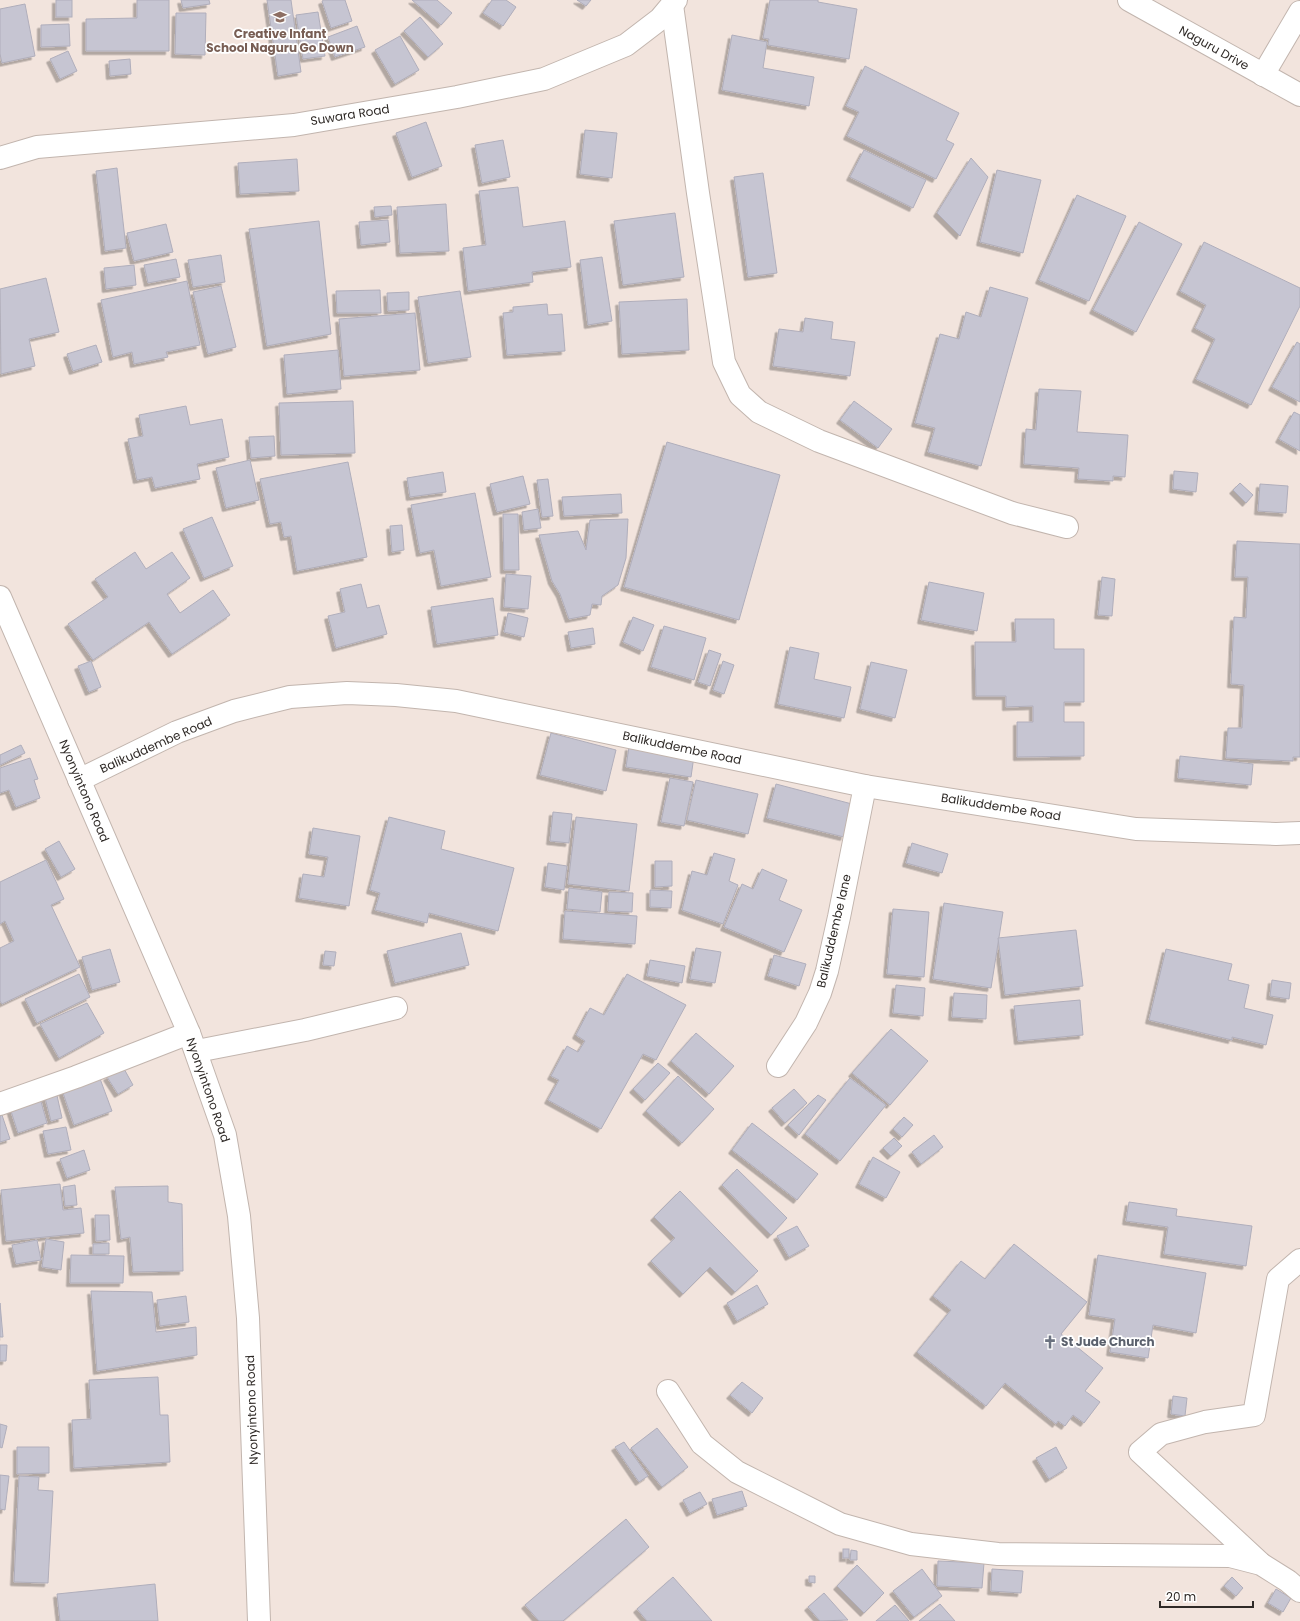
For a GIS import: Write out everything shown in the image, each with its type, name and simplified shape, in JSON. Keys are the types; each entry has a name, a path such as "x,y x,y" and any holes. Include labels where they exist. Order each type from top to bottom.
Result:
{"street":[{"name":"Naguru Drive","path":"1129,0 1300,96"},
{"path":"674,2 698,193 724,362 740,395 759,412 819,440 1012,513 1067,527"},
{"name":"Suwara Road","path":"0,158 37,147 294,125 457,98 544,79 626,44 660,19 674,2"},
{"path":"1263,75 1300,12"},
{"name":"Nyonyintono Road","path":"0,597 193,1042 225,1135 239,1216 249,1341 260,1621"},
{"name":"Balikuddembe Road","path":"79,780 178,732 234,711 290,696 347,693 396,695 456,701 865,786 1136,829 1276,834 1300,833"},
{"name":"Balikuddembe lane","path":"778,1066 806,1023 820,993 825,978 839,918 865,786"},
{"path":"0,1104 76,1077 193,1042 305,1030 396,1008"},
{"path":"1300,1260 1278,1279 1254,1415 1205,1422 1161,1434 1140,1452 1261,1564 1288,1581 1300,1591"},
{"path":"668,1391 702,1444 737,1472 840,1524 910,1544 998,1554 1230,1556 1261,1564"}],"building":[{"path":"56,0 72,0 72,17 56,17"},
{"path":"137,0 169,0 169,51 86,51 86,19 137,18"},
{"path":"181,0 209,0 210,4 183,8"},
{"path":"267,0 291,0 301,72 278,76"},
{"path":"345,0 352,21 331,28 322,1"},
{"path":"412,0 437,0 452,13 441,25"},
{"path":"492,0 506,0 516,7 503,26 483,13"},
{"path":"577,0 591,0 586,6"},
{"path":"770,0 818,0 818,2 857,9 849,59 768,45 769,39 763,38"},
{"path":"25,4 35,56 2,63 0,54 0,9"},
{"path":"318,12 325,56 303,59 296,15"},
{"path":"176,13 206,13 205,55 175,54"},
{"path":"420,17 443,44 428,57 404,31"},
{"path":"69,24 70,46 41,47 41,25"},
{"path":"357,26 365,47 335,57 328,37"},
{"path":"732,35 767,42 763,68 814,77 809,106 722,90"},
{"path":"400,36 419,70 395,84 375,50"},
{"path":"68,51 77,71 60,79 50,59"},
{"path":"130,59 131,74 110,76 109,61"},
{"path":"865,66 959,113 946,140 954,144 936,179 847,136 859,112 846,106"},
{"path":"426,122 442,166 412,177 396,133"},
{"path":"585,130 617,133 612,178 580,174"},
{"path":"503,140 510,177 482,183 475,145"},
{"path":"864,150 926,180 913,208 850,177"},
{"path":"971,158 988,177 960,236 937,213"},
{"path":"297,159 299,191 240,194 238,163"},
{"path":"117,168 126,248 105,251 96,171"},
{"path":"997,170 1041,180 1023,253 980,242"},
{"path":"763,173 777,273 748,277 734,177"},
{"path":"518,187 523,227 565,221 571,267 532,272 533,282 468,291 463,248 486,245 479,191"},
{"path":"1077,195 1126,216 1089,301 1039,280"},
{"path":"446,204 449,251 400,253 397,207"},
{"path":"391,206 392,215 375,217 374,207"},
{"path":"675,213 684,277 623,285 614,221"},
{"path":"388,220 390,242 361,245 359,222"},
{"path":"319,221 331,334 267,346 249,229"},
{"path":"1139,222 1182,244 1136,332 1093,310"},
{"path":"166,224 173,252 134,261 127,233"},
{"path":"1204,242 1300,288 1300,306 1251,405 1196,379 1215,339 1195,328 1206,305 1180,291"},
{"path":"221,255 225,282 193,287 188,260"},
{"path":"602,257 612,321 588,325 580,260"},
{"path":"176,259 180,277 148,283 144,265"},
{"path":"134,265 136,285 106,289 104,268"},
{"path":"46,278 59,332 29,339 35,366 1,374 0,289"},
{"path":"187,281 200,345 166,352 168,357 134,364 132,352 113,357 101,300"},
{"path":"221,286 236,347 208,354 193,292"},
{"path":"990,287 1028,298 981,466 928,452 935,428 915,423 940,334 959,339 966,312 981,317"},
{"path":"380,290 381,313 337,313 336,291"},
{"path":"460,291 471,357 428,363 418,297"},
{"path":"409,292 409,310 388,311 387,293"},
{"path":"687,299 689,350 622,354 619,302"},
{"path":"547,304 548,315 562,314 565,351 507,355 503,313 513,312 513,307"},
{"path":"415,313 420,370 344,376 339,319"},
{"path":"805,318 833,322 831,339 855,342 850,376 773,366 779,329 803,332"},
{"path":"1297,342 1300,344 1300,402 1272,387"},
{"path":"96,345 102,362 73,371 67,354"},
{"path":"338,350 341,389 287,394 284,355"},
{"path":"1039,389 1081,391 1077,432 1128,435 1125,477 1113,476 1113,481 1078,479 1079,468 1024,464 1026,429 1036,430"},
{"path":"353,401 355,453 281,455 279,403"},
{"path":"854,401 892,429 878,448 840,420"},
{"path":"186,406 190,425 222,419 229,457 197,464 200,479 155,488 152,477 137,480 128,439 143,436 139,415"},
{"path":"1294,412 1300,415 1300,451 1279,439"},
{"path":"274,436 275,456 251,458 249,437"},
{"path":"667,442 780,475 739,620 624,587"},
{"path":"250,460 259,500 226,508 216,468"},
{"path":"348,462 367,557 297,571 291,536 284,537 281,522 270,524 260,479"},
{"path":"1174,471 1198,473 1196,492 1173,489"},
{"path":"443,472 446,492 410,497 407,478"},
{"path":"523,476 530,504 497,512 490,484"},
{"path":"548,479 553,516 542,517 537,480"},
{"path":"1240,483 1253,495 1246,503 1233,490"},
{"path":"1260,484 1288,486 1286,513 1258,511"},
{"path":"475,493 491,577 441,586 434,550 420,553 411,505"},
{"path":"621,494 622,513 564,516 562,497"},
{"path":"538,509 541,528 524,530 522,512"},
{"path":"503,514 518,514 519,570 504,570"},
{"path":"212,517 233,566 204,578 183,529"},
{"path":"628,519 626,558 618,585 602,596 601,605 592,604 590,615 569,619 560,594 552,581 539,535 578,531 586,550 590,520"},
{"path":"402,525 404,550 392,552 390,526"},
{"path":"1237,541 1300,544 1300,757 1293,757 1293,761 1226,758 1228,728 1242,728 1244,685 1231,684 1234,617 1246,618 1248,577 1235,577"},
{"path":"135,552 146,569 172,552 190,578 167,594 180,613 213,590 230,615 172,654 149,622 93,660 68,624 108,597 95,579"},
{"path":"506,574 531,576 528,609 504,607"},
{"path":"1102,577 1115,579 1112,616 1098,615"},
{"path":"929,582 984,593 977,631 921,620"},
{"path":"361,584 367,608 379,605 387,634 336,648 328,616 345,612 340,589"},
{"path":"493,598 498,635 437,644 431,607"},
{"path":"508,613 528,618 524,637 504,632"},
{"path":"633,617 654,625 643,651 623,642"},
{"path":"1015,619 1054,619 1054,649 1084,649 1084,702 1064,702 1064,722 1084,722 1084,756 1017,757 1017,722 1033,722 1033,706 1006,707 1006,696 976,696 975,642 1016,642"},
{"path":"664,626 706,638 694,680 651,667"},
{"path":"593,628 595,644 571,648 568,632"},
{"path":"790,647 819,653 814,679 851,687 844,718 778,704"},
{"path":"709,650 721,654 710,686 698,682"},
{"path":"91,661 101,687 89,692 78,666"},
{"path":"723,661 734,665 724,694 713,690"},
{"path":"871,662 907,670 895,718 860,709"},
{"path":"551,733 616,750 606,791 540,775"},
{"path":"21,745 25,753 0,765 0,755"},
{"path":"629,747 694,756 691,777 626,767"},
{"path":"1180,756 1253,764 1251,785 1178,778"},
{"path":"30,758 38,779 34,780 40,798 16,807 9,790 0,793 0,768"},
{"path":"670,778 693,782 684,826 661,822"},
{"path":"696,780 758,794 748,834 687,820"},
{"path":"776,784 852,804 844,837 767,818"},
{"path":"553,812 572,814 569,843 550,841"},
{"path":"389,817 445,831 441,849 514,868 498,931 429,913 427,923 375,910 380,893 370,890"},
{"path":"576,817 637,824 629,891 568,884"},
{"path":"313,828 360,836 349,906 299,898 303,874 324,877 328,857 309,854"},
{"path":"59,841 75,869 61,877 45,849"},
{"path":"912,843 948,854 942,873 906,863"},
{"path":"714,853 735,859 729,881 738,885 723,924 682,910 692,871 707,875"},
{"path":"46,860 64,899 51,905 80,967 2,1004 0,1001 0,948 14,941 5,921 0,924 0,882"},
{"path":"655,861 672,861 672,886 655,887"},
{"path":"548,863 567,866 564,890 545,887"},
{"path":"762,869 787,880 779,900 802,910 784,952 724,927 742,884 753,889"},
{"path":"569,888 602,892 600,912 567,909"},
{"path":"650,890 672,891 671,908 650,907"},
{"path":"609,892 633,893 632,912 608,911"},
{"path":"944,903 1003,912 991,988 933,979"},
{"path":"893,909 929,912 924,977 887,974"},
{"path":"565,911 637,916 635,944 563,939"},
{"path":"1076,930 1083,986 1005,995 998,938"},
{"path":"461,933 469,965 395,983 387,951"},
{"path":"696,948 721,952 715,983 690,979"},
{"path":"110,949 120,982 92,990 82,957"},
{"path":"1166,949 1232,964 1228,980 1249,985 1244,1008 1273,1015 1266,1045 1232,1037 1232,1040 1149,1020"},
{"path":"325,951 336,952 334,966 323,965"},
{"path":"774,955 806,964 799,986 768,976"},
{"path":"650,960 685,966 682,983 647,976"},
{"path":"79,974 90,997 37,1023 25,999"},
{"path":"627,974 686,1005 656,1060 643,1054 601,1129 548,1100 559,1080 551,1076 567,1046 578,1052 585,1041 576,1035 590,1008 604,1015"},
{"path":"1272,980 1291,983 1289,999 1270,996"},
{"path":"896,985 925,988 923,1016 893,1013"},
{"path":"954,993 987,995 986,1019 952,1017"},
{"path":"1080,1000 1083,1035 1018,1041 1014,1006"},
{"path":"87,1003 104,1033 59,1058 40,1024"},
{"path":"891,1029 928,1061 890,1105 852,1073"},
{"path":"696,1033 734,1066 709,1094 671,1061"},
{"path":"658,1063 670,1073 645,1100 633,1089"},
{"path":"123,1067 133,1085 118,1094 107,1077"},
{"path":"99,1076 112,1111 74,1125 62,1090"},
{"path":"678,1076 714,1109 682,1143 646,1111"},
{"path":"850,1078 886,1105 840,1161 805,1134"},
{"path":"794,1089 807,1103 785,1123 772,1108"},
{"path":"56,1091 62,1118 51,1121 44,1094"},
{"path":"818,1095 826,1100 799,1135 788,1125"},
{"path":"40,1098 47,1123 18,1133 10,1108"},
{"path":"2,1115 10,1139 0,1142 0,1116"},
{"path":"904,1117 913,1125 902,1137 893,1129"},
{"path":"752,1123 818,1174 797,1200 732,1150"},
{"path":"66,1127 71,1150 48,1154 43,1131"},
{"path":"934,1135 943,1147 921,1164 912,1152"},
{"path":"894,1138 902,1146 891,1156 883,1148"},
{"path":"84,1150 90,1170 67,1178 60,1159"},
{"path":"873,1157 900,1172 886,1198 859,1184"},
{"path":"737,1169 787,1218 771,1235 722,1185"},
{"path":"60,1184 63,1210 81,1208 84,1233 6,1241 1,1190"},
{"path":"75,1185 77,1205 65,1206 63,1187"},
{"path":"168,1186 168,1202 182,1204 183,1271 133,1272 130,1237 121,1239 115,1187"},
{"path":"680,1191 758,1271 735,1292 710,1267 683,1294 651,1261 675,1238 654,1217"},
{"path":"1129,1202 1177,1209 1176,1216 1252,1226 1246,1266 1164,1254 1168,1227 1126,1221"},
{"path":"95,1215 109,1215 110,1240 96,1241"},
{"path":"797,1226 809,1246 789,1257 777,1236"},
{"path":"46,1239 64,1242 61,1270 42,1267"},
{"path":"37,1240 41,1260 16,1264 12,1245"},
{"path":"109,1243 109,1254 93,1254 93,1244"},
{"path":"1014,1244 1087,1302 1061,1334 1103,1368 1085,1391 1100,1402 1084,1423 1073,1415 1065,1426 1058,1421 1056,1424 1005,1383 986,1406 917,1352 951,1310 933,1296 961,1261 985,1279"},
{"path":"71,1255 124,1256 123,1283 70,1283"},
{"path":"1098,1255 1206,1273 1196,1333 1153,1325 1148,1358 1110,1352 1115,1319 1089,1315"},
{"path":"757,1285 768,1304 737,1321 727,1303"},
{"path":"91,1291 152,1292 156,1332 196,1327 197,1355 97,1371"},
{"path":"186,1296 189,1322 160,1326 157,1300"},
{"path":"0,1303 3,1337 0,1337"},
{"path":"0,1345 7,1345 6,1361 0,1361"},
{"path":"158,1377 160,1415 168,1415 170,1462 74,1468 72,1420 91,1419 89,1380"},
{"path":"742,1382 763,1398 752,1413 730,1395"},
{"path":"1173,1396 1187,1398 1185,1416 1171,1414"},
{"path":"0,1424 7,1426 2,1448 0,1447"},
{"path":"657,1428 688,1467 662,1487 631,1448"},
{"path":"624,1442 648,1476 639,1482 615,1447"},
{"path":"17,1447 49,1447 49,1473 17,1474"},
{"path":"1056,1447 1067,1468 1049,1479 1036,1458"},
{"path":"0,1475 9,1476 5,1510 0,1509"},
{"path":"19,1476 39,1477 38,1490 53,1491 48,1583 14,1582"},
{"path":"742,1491 747,1506 717,1515 712,1499"},
{"path":"700,1492 707,1504 690,1513 683,1500"},
{"path":"626,1519 649,1547 563,1621 539,1621 525,1605"},
{"path":"843,1549 849,1549 849,1558 843,1558"},
{"path":"851,1550 857,1551 857,1560 850,1560"},
{"path":"938,1561 984,1563 982,1588 937,1586"},
{"path":"857,1565 884,1593 864,1613 837,1586"},
{"path":"922,1569 942,1596 914,1617 893,1591"},
{"path":"992,1569 1023,1571 1021,1593 991,1591"},
{"path":"809,1576 815,1576 815,1583 809,1582"},
{"path":"673,1577 712,1621 647,1621 637,1609"},
{"path":"1232,1577 1243,1588 1236,1596 1224,1586"},
{"path":"155,1584 158,1621 60,1621 57,1594"},
{"path":"1276,1589 1291,1598 1283,1612 1268,1603"},
{"path":"824,1593 848,1620 820,1621 808,1607"},
{"path":"940,1604 955,1621 919,1621"},
{"path":"895,1605 909,1621 876,1621"}],"place":[{"name":"Creative Infant School Naguru Go Down","path":"280,17"},
{"name":"St Jude Church","path":"1050,1342"}]}
